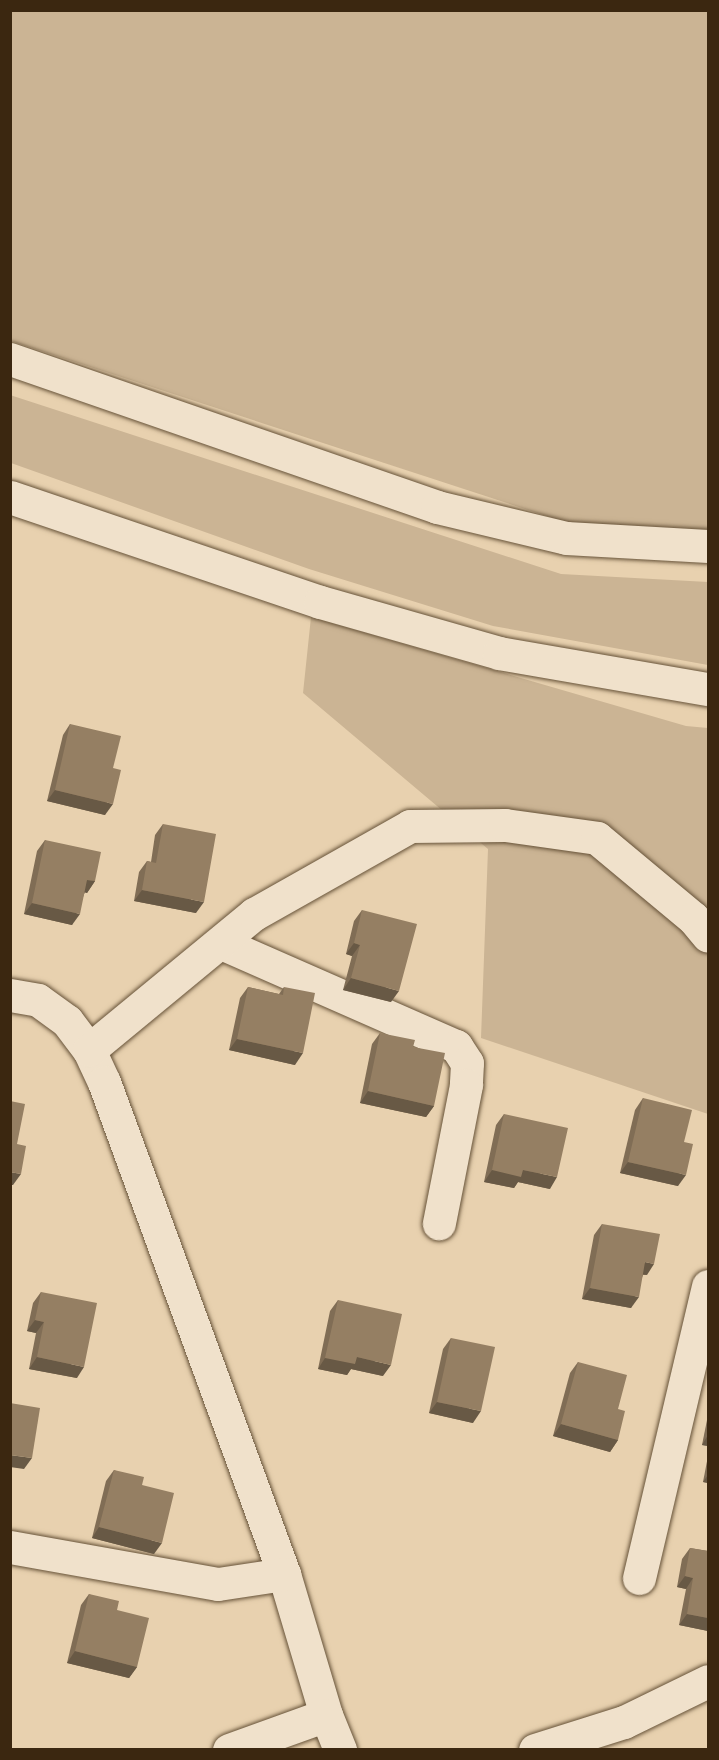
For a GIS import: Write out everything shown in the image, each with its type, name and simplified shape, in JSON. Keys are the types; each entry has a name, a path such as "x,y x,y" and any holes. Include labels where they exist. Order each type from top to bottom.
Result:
{"street":[{"path":"10,359 437,507 566,538 708,546"},
{"path":"10,497 320,602 499,653 708,689"},
{"path":"89,1050 254,914 410,826 505,825 597,838 693,918 708,936"},
{"path":"221,943 456,1046 466,1063 466,1084 439,1223"},
{"path":"10,995 38,1000 68,1021 89,1050 104,1082 284,1574 326,1715 340,1749"},
{"path":"639,1578 708,1286"},
{"path":"10,1547 218,1584 284,1574"},
{"path":"535,1749 624,1722 708,1681"},
{"path":"229,1749 326,1715"}],"shaded area":[{"path":"11,11 708,11 708,531 568,523 11,341"},
{"path":"10,395 561,574 708,582 708,665 493,626 309,569 11,463"},
{"path":"311,617 686,726 708,728 708,1114 481,1038 488,849 303,693"}],"building":[{"path":"70,724 121,736 113,768 121,770 113,804 55,790"},
{"path":"163,824 216,834 204,902 142,890 147,861 156,863"},
{"path":"45,840 101,852 95,881 87,880 80,914 32,903"},
{"path":"362,910 417,924 399,991 351,978 360,945 354,943"},
{"path":"248,987 283,995 284,987 315,993 303,1053 237,1039"},
{"path":"380,1033 415,1040 413,1047 445,1053 434,1106 368,1091"},
{"path":"643,1098 692,1110 684,1142 693,1144 686,1175 628,1162"},
{"path":"10,1101 25,1104 17,1144 26,1146 21,1174 10,1172"},
{"path":"504,1114 568,1128 557,1177 523,1170 521,1177 492,1170"},
{"path":"602,1224 660,1234 654,1264 645,1262 639,1297 590,1288"},
{"path":"41,1292 97,1303 84,1367 37,1357 44,1322 35,1320"},
{"path":"338,1300 402,1314 391,1365 357,1357 355,1364 325,1358"},
{"path":"451,1338 495,1347 481,1411 437,1402"},
{"path":"578,1362 627,1375 618,1409 625,1411 618,1440 561,1424"},
{"path":"10,1403 40,1408 32,1458 10,1455"},
{"path":"114,1470 144,1477 142,1485 174,1493 162,1543 99,1527"},
{"path":"690,1548 708,1551 708,1618 687,1614 693,1578 685,1576"},
{"path":"89,1594 119,1601 117,1610 149,1618 137,1667 75,1651"}]}
